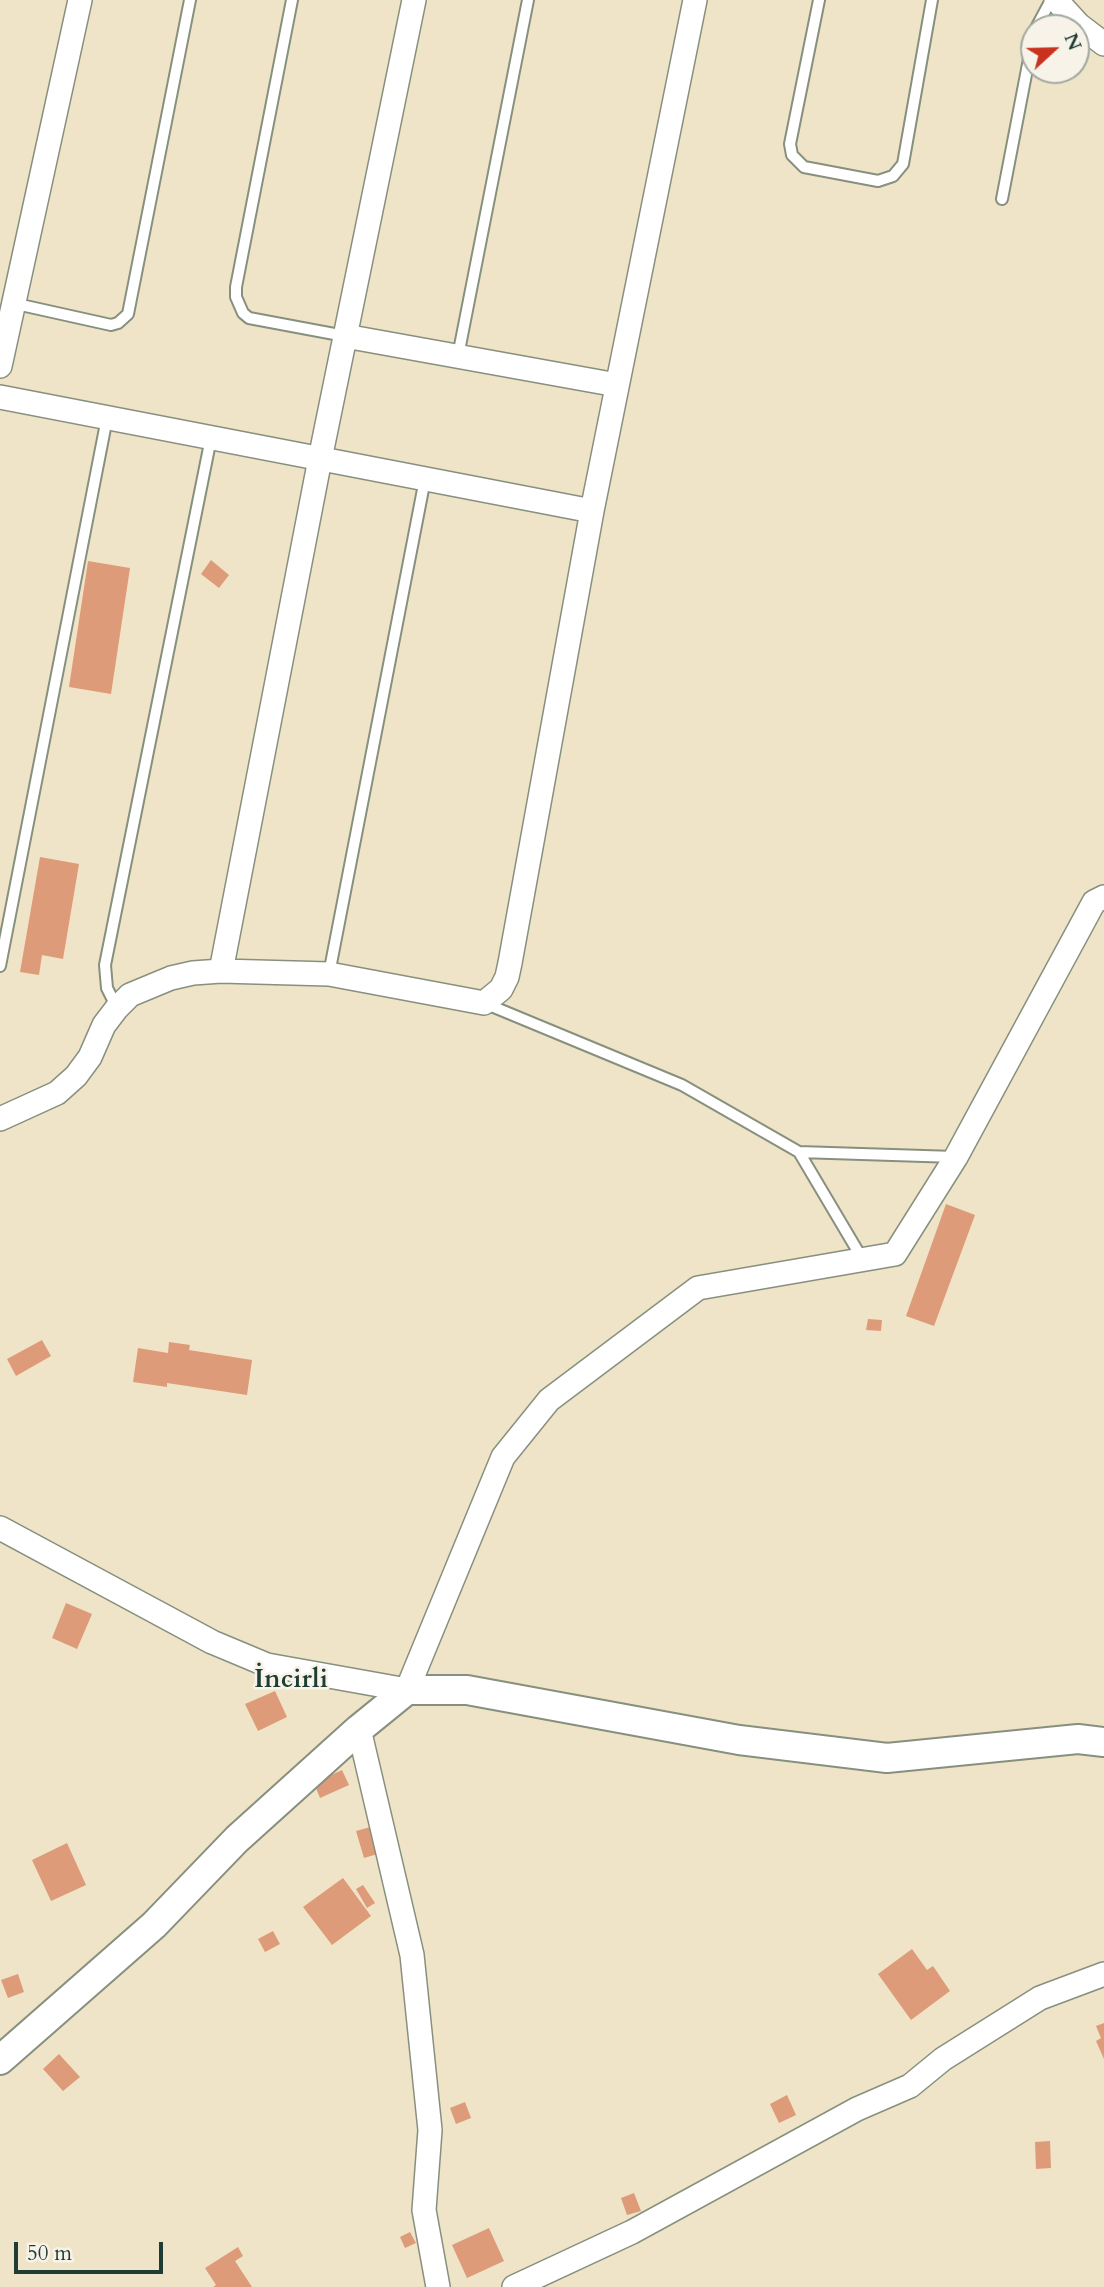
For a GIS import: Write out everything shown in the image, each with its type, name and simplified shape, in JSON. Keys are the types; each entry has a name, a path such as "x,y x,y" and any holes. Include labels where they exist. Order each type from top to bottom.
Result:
{"street":[{"path":"0,366 80,0"},
{"path":"222,971 320,459 414,0"},
{"path":"0,1119 57,1093 76,1076 90,1057 104,1025 117,1007 130,995 172,978 222,971 330,974 484,1003 500,989 507,977 510,963 592,511 695,0"},
{"path":"1056,0 1079,25 1104,44"},
{"path":"345,335 617,385"},
{"path":"0,397 592,511"},
{"path":"0,2060 154,1925 237,1839 407,1690 503,1457 548,1400 698,1288 895,1254 956,1157 1094,902 1104,897"},
{"path":"0,1528 212,1642 267,1665 407,1690 467,1690 739,1740 887,1758 1078,1740 1104,1742"},
{"path":"359,1730 412,1955 430,2130 424,2210 438,2287"},
{"path":"514,2287 632,2232 857,2109 911,2086 943,2059 1040,1998 1104,1974"}],"lane":[{"path":"12,303 111,325 118,323 128,314 190,0"},
{"path":"292,0 236,297 243,313 249,318 345,335"},
{"path":"458,356 528,0"},
{"path":"819,0 790,144 792,155 804,167 878,181 893,176 903,164 932,0"},
{"path":"1002,199 1024,84"},
{"path":"0,966 107,418"},
{"path":"117,1007 107,988 105,965 211,438"},
{"path":"330,974 425,479"},
{"path":"484,1003 682,1085 799,1152 956,1157"},
{"path":"799,1152 863,1260"}],"building":[{"path":"211,560 229,575 219,588 201,574"},
{"path":"88,561 130,568 111,694 69,687"},
{"path":"40,857 79,864 63,959 42,955 39,975 20,972"},
{"path":"946,1204 975,1215 934,1326 906,1316"},
{"path":"868,1319 882,1320 881,1331 866,1330"},
{"path":"42,1340 51,1356 16,1376 7,1359"},
{"path":"169,1342 190,1345 189,1350 252,1360 247,1395 167,1383 167,1387 133,1382 138,1348 168,1353"},
{"path":"66,1603 92,1614 77,1649 52,1638"},
{"path":"275,1691 287,1717 258,1731 245,1704"},
{"path":"342,1770 349,1785 320,1798 314,1783"},
{"path":"374,1826 381,1853 364,1858 356,1831"},
{"path":"67,1843 86,1885 51,1901 32,1860"},
{"path":"343,1878 371,1916 332,1945 303,1907"},
{"path":"363,1885 375,1903 367,1908 356,1889"},
{"path":"273,1931 280,1944 265,1952 258,1939"},
{"path":"912,1949 927,1970 933,1966 950,1991 911,2020 878,1974"},
{"path":"18,1974 24,1992 8,1998 1,1980"},
{"path":"1104,2023 1104,2059 1096,2041 1101,2038 1096,2026"},
{"path":"59,2054 80,2077 63,2091 43,2069"},
{"path":"787,2095 796,2115 779,2123 770,2104"},
{"path":"465,2102 471,2118 456,2124 450,2108"},
{"path":"1050,2141 1051,2168 1036,2169 1035,2142"},
{"path":"634,2193 641,2211 627,2215 621,2198"},
{"path":"489,2228 504,2261 467,2278 452,2245"},
{"path":"410,2232 416,2243 405,2248 400,2237"},
{"path":"238,2247 243,2256 235,2261 252,2287 213,2287 216,2285 205,2268"}],"district":[{"name":"İncirli","path":"291,1681"}]}
